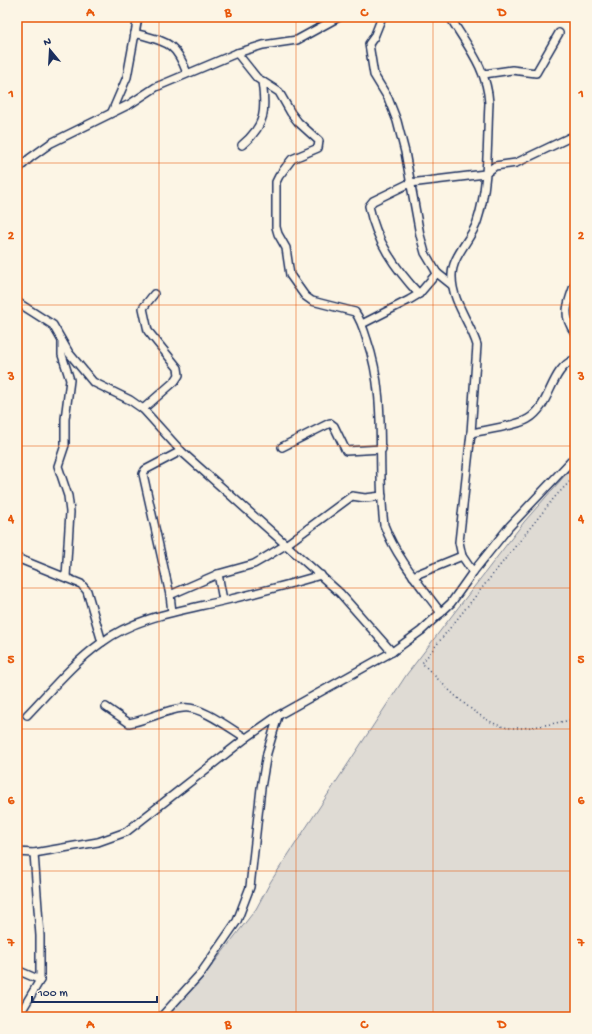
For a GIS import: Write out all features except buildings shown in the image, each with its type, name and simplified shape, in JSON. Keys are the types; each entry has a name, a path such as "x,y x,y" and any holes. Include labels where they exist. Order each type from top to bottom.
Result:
{"street":[{"path":"112,112 127,77 138,17"},
{"path":"17,170 51,142 130,104 156,87 237,53 263,46 291,43 339,17"},
{"path":"382,17 374,37 369,44 374,75 388,98 397,121 405,152 423,247 437,273 452,285"},
{"path":"450,17 484,74 488,89 489,103 485,174 477,222 454,266 452,275 452,285 456,298 474,333 477,345 471,433 459,542 462,556 472,572"},
{"path":"135,33 171,45 180,56 187,73"},
{"path":"484,74 512,70 536,74 559,33"},
{"path":"237,53 262,81 279,92 290,113 319,141 318,148 291,160 276,182 276,226 278,234 286,248 290,275 305,296 312,301 355,312 362,324 374,360 377,376 382,449 383,517 387,534 413,576 441,613"},
{"path":"242,145 254,136 264,114 265,105 262,81"},
{"path":"419,294 390,260 383,247 369,206 373,201 410,183 485,174 494,166 516,163 575,135"},
{"path":"362,324 419,294 437,273"},
{"path":"574,286 568,302 566,314 568,324 575,333"},
{"path":"143,409 175,381 179,372 148,331 143,308 154,294"},
{"path":"17,302 53,325 62,342 93,382 130,400 143,409 181,451 321,575 371,626 392,652"},
{"path":"62,342 62,355 70,380 65,419 65,445 58,466 70,507 66,577"},
{"path":"471,433 528,419 548,395 560,369 575,359"},
{"path":"282,447 330,423 334,426 346,451 382,449"},
{"path":"172,612 170,595 143,474 145,470 181,451"},
{"path":"17,852 34,853 98,842 126,832 246,738 278,715 392,652 421,631 451,603 472,572 509,527 575,457"},
{"path":"170,595 218,574 254,564 287,544 347,498 352,496 365,498 382,496"},
{"path":"413,576 462,556"},
{"path":"17,558 81,584 87,591 102,642"},
{"path":"218,574 223,600"},
{"path":"28,715 67,672 102,642 133,626 172,612 282,587 321,575"},
{"path":"106,707 129,723 181,708 191,708 213,718 246,738"},
{"path":"161,1017 201,973 237,921 250,887 266,753 278,715"},
{"path":"18,1017 40,980 40,936 34,853"},
{"path":"17,970 40,980"}],"path":[{"path":"575,476 554,498 422,663 461,702 493,723 510,728 553,724 575,719"}],"shaded area":[{"path":"575,466 575,1017 166,1017 200,981 256,909 271,881 407,674 524,522 567,473"}]}
